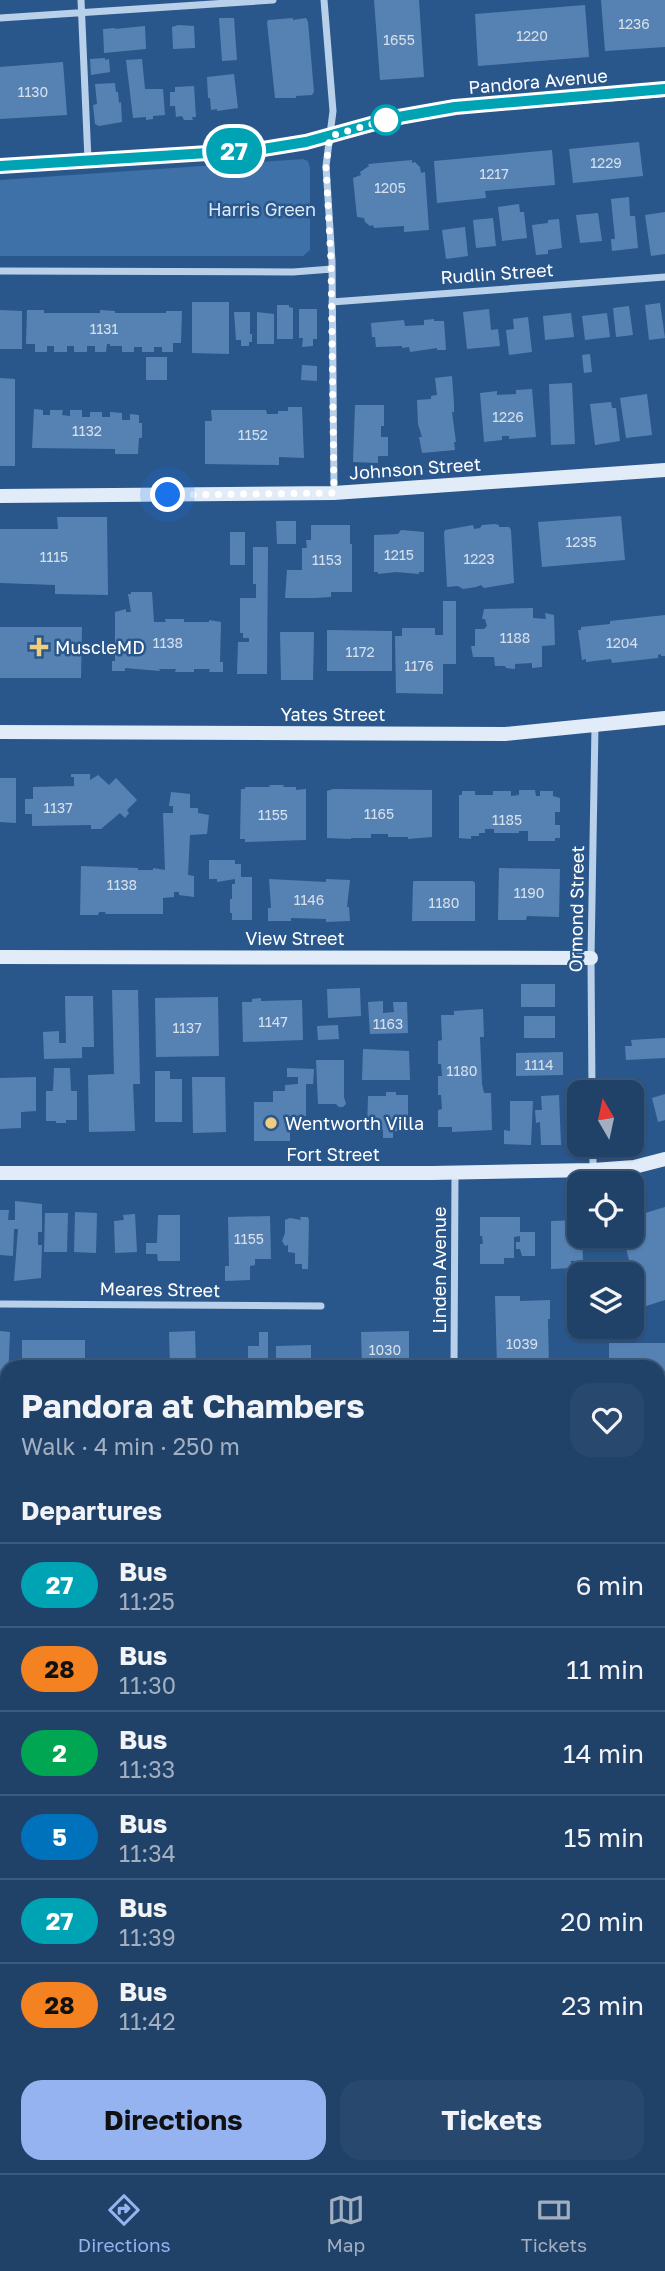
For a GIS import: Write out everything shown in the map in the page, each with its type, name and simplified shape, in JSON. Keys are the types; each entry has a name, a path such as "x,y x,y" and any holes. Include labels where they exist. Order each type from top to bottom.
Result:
{"main road":[{"name":"Pandora Avenue","path":"0,166 257,150 330,136 393,118 455,107 665,90"},
{"name":"Johnson Street","path":"0,496 334,493 665,470"},
{"name":"Yates Street","path":"0,732 505,734 665,718"},
{"name":"View Street","path":"0,957 590,958"},
{"name":"Fort Street","path":"0,1173 455,1173 593,1170 634,1167 665,1159"}],"street":[{"path":"80,0 88,161"},
{"path":"0,18 273,0"},
{"path":"324,0 333,111 326,166 332,269 334,493"},
{"path":"0,271 293,272 332,269"},
{"name":"Rudlin Street","path":"332,302 665,277"},
{"name":"Ormond Street","path":"592,1080 590,958 595,726"},
{"path":"593,1157 593,1170"},
{"name":"Linden Avenue","path":"454,1360 455,1173"},
{"name":"Meares Street","path":"0,1304 321,1306"}],"green space":[{"name":"Harris Green","path":"303,159 308,161 310,168 310,250 303,256 0,256 0,180"}],"building":[{"path":"374,0 419,0 424,77 380,80"},
{"path":"601,0 665,0 665,47 605,51"},
{"path":"585,5 589,57 478,66 475,14"},
{"path":"219,18 234,18 237,60 222,61"},
{"path":"306,18 308,22 314,92 312,95 296,98 275,98 267,22"},
{"path":"145,26 146,49 104,53 103,29"},
{"path":"194,26 195,48 173,49 172,27"},
{"path":"90,59 109,59 110,72 91,75"},
{"path":"142,59 145,89 163,89 165,115 146,120 146,117 133,118 126,60"},
{"path":"63,62 67,115 0,119 0,67"},
{"path":"234,74 238,108 211,110 207,77"},
{"path":"115,83 119,103 121,102 122,122 99,126 95,124 93,105 97,104 95,84"},
{"path":"194,86 196,117 192,117 193,120 184,120 182,116 176,117 175,106 170,106 170,92 175,92 175,87"},
{"path":"639,142 643,176 573,183 569,149"},
{"path":"552,150 555,185 485,191 486,198 437,203 434,161"},
{"path":"412,160 412,163 415,162 420,167 421,173 425,172 429,230 404,232 404,226 374,228 365,222 364,218 357,217 353,178 361,175 360,172 369,166 368,164"},
{"path":"629,197 630,216 635,216 638,248 612,251 611,239 615,239 611,199"},
{"path":"519,204 520,212 524,212 527,238 502,241 498,207"},
{"path":"665,212 665,254 651,256 645,215"},
{"path":"598,213 602,241 580,243 576,215"},
{"path":"493,218 496,246 476,248 473,220"},
{"path":"559,219 562,248 548,250 548,254 536,255 532,225"},
{"path":"465,227 468,256 446,259 442,230"},
{"path":"192,302 229,302 229,354 192,353"},
{"path":"660,303 665,338 649,340 645,305"},
{"path":"277,305 289,305 293,308 293,339 277,339"},
{"path":"629,306 633,335 616,337 613,308"},
{"path":"299,309 317,309 317,339 313,339 313,346 302,347 303,338 299,338"},
{"path":"489,309 491,330 498,329 500,346 467,349 463,312"},
{"path":"0,310 22,311 22,349 0,349"},
{"path":"27,310 44,310 44,313 100,313 100,310 115,313 182,311 181,343 173,343 173,352 162,352 162,347 154,347 154,352 142,352 142,347 134,347 134,352 122,352 122,346 107,344 106,352 95,352 95,346 87,346 87,352 74,352 74,346 67,346 67,352 54,352 54,346 47,346 47,352 35,352 35,344 26,344"},
{"path":"234,312 250,312 252,342 249,342 249,346 241,346 241,340 236,340"},
{"path":"257,312 274,314 274,344 257,344"},
{"path":"571,313 574,337 545,340 543,316"},
{"path":"607,313 610,337 585,340 582,316"},
{"path":"528,317 532,352 509,355 506,330 514,329 513,319"},
{"path":"404,320 405,326 424,325 424,320 444,321 446,350 437,348 410,352 409,347 376,347 375,337 372,337 371,323"},
{"path":"590,354 592,372 584,373 582,355"},
{"path":"146,357 167,357 167,380 146,380"},
{"path":"302,365 317,366 317,381 301,380"},
{"path":"452,376 455,450 422,453 417,400 431,399 431,396 437,395 435,378"},
{"path":"0,378 15,379 15,466 0,466"},
{"path":"572,383 575,444 551,445 549,384"},
{"path":"532,389 536,437 509,439 509,436 502,436 502,440 484,442 480,393 497,391 497,395 516,394 516,390"},
{"path":"647,394 652,435 626,438 620,398"},
{"path":"611,402 612,408 616,408 620,441 595,445 590,404"},
{"path":"355,405 384,405 381,437 388,437 388,456 378,456 378,463 353,462"},
{"path":"288,407 302,407 304,458 279,457 279,465 205,464 205,421 212,421 211,410 266,410 267,414 278,414 278,411 288,411"},
{"path":"34,409 43,410 43,415 50,415 50,410 63,410 62,415 70,416 70,410 82,410 82,417 90,417 90,412 102,412 102,417 110,417 110,412 122,413 122,420 130,420 130,414 139,415 142,438 139,438 138,454 115,454 115,449 32,448"},
{"path":"621,516 625,560 542,567 538,522"},
{"path":"57,517 107,517 108,595 55,594 55,585 0,583 0,529 58,529"},
{"path":"276,521 296,521 296,544 277,544"},
{"path":"495,524 509,527 511,530 514,583 484,588 481,585 463,589 458,586 447,587 445,530 473,525 474,529"},
{"path":"311,525 350,525 352,592 331,592 331,597 285,598 287,570 302,570 302,548 307,548 306,540 311,540"},
{"path":"401,530 424,532 424,572 374,572 374,535 398,534"},
{"path":"230,532 245,532 245,565 230,565"},
{"path":"253,547 268,547 267,674 237,674 238,642 249,642 249,638 243,638 243,633 240,633 240,598 256,598 256,584 253,584"},
{"path":"152,592 154,622 184,619 184,622 221,622 220,662 223,662 223,672 209,672 210,669 175,672 176,669 159,669 160,671 125,668 125,671 112,671 112,661 115,661 115,612 126,609 126,612 131,612 128,594"},
{"path":"443,601 456,601 456,664 443,664 443,694 396,693 395,636 402,636 402,628 435,628 435,635 443,635"},
{"path":"533,608 533,618 546,619 545,613 554,615 555,645 542,646 542,667 532,668 532,663 515,664 515,669 506,668 495,666 494,657 473,657 471,646 475,646 475,629 484,629 487,626 485,619 482,619 484,609"},
{"path":"665,615 665,656 661,654 658,658 612,663 611,659 586,662 586,659 582,660 578,630 581,630 581,627"},
{"path":"0,627 82,627 81,678 0,678"},
{"path":"327,630 392,631 392,671 327,671"},
{"path":"280,632 314,632 313,680 281,680"},
{"path":"71,774 90,774 90,780 98,775 109,785 116,778 137,800 127,810 129,813 125,818 120,813 101,829 91,829 91,825 32,826 32,814 25,814 25,799 33,799 33,787 74,786 74,777 71,777"},
{"path":"0,778 16,778 16,823 0,822"},
{"path":"270,785 306,789 306,840 245,842 245,839 240,839 241,789"},
{"path":"432,790 432,837 408,839 388,837 388,834 371,834 371,838 327,838 327,791"},
{"path":"519,790 535,790 536,796 540,796 540,791 553,791 553,796 560,798 560,812 555,812 555,825 560,825 560,838 555,838 555,841 528,841 528,831 494,833 494,829 485,829 485,833 471,836 471,839 459,838 459,795 462,795 462,791 475,791 475,795 493,795 493,791 511,791 511,796 519,795"},
{"path":"171,792 190,794 190,808 198,808 198,813 209,815 207,834 190,835 188,875 194,876 194,897 174,892 174,897 163,898 163,914 99,912 98,915 80,915 81,866 165,870 163,813 173,813 173,806 169,806"},
{"path":"209,860 235,860 235,864 241,864 241,877 252,877 252,920 232,920 230,899 235,879 217,882 217,879 209,879"},
{"path":"499,868 560,869 559,917 527,916 526,920 498,920"},
{"path":"269,879 326,882 326,879 350,880 347,907 350,921 326,922 326,919 291,918 291,921 268,921 268,908 271,908"},
{"path":"414,881 473,881 475,921 412,921"},
{"path":"521,984 555,984 555,1007 521,1007"},
{"path":"360,988 361,1016 328,1018 327,989"},
{"path":"112,990 138,990 140,1084 133,1084 135,1131 89,1132 88,1075 114,1074"},
{"path":"65,996 93,996 94,1047 82,1047 82,1058 44,1059 43,1032 59,1031 59,1043 66,1043"},
{"path":"218,997 219,1056 156,1057 155,998"},
{"path":"261,998 261,1001 302,1000 303,1040 243,1042 242,1002"},
{"path":"383,1001 383,1013 394,1012 393,1002 407,1002 408,1033 370,1034 368,1002"},
{"path":"483,1009 484,1037 480,1037 482,1084 484,1093 491,1093 492,1130 452,1132 452,1127 438,1127 438,1110 442,1109 441,1095 438,1095 438,1076 442,1076 441,1064 438,1064 438,1041 442,1040 441,1015 454,1015 454,1011"},
{"path":"524,1016 555,1016 555,1038 524,1038"},
{"path":"338,1025 339,1039 318,1040 317,1026"},
{"path":"665,1038 665,1058 626,1060 625,1046 632,1046 631,1040"},
{"path":"363,1049 409,1051 410,1080 362,1080"},
{"path":"563,1052 563,1075 516,1076 516,1053"},
{"path":"316,1060 344,1060 346,1104 343,1107 336,1104 318,1104"},
{"path":"54,1068 70,1068 71,1091 77,1091 77,1120 66,1120 66,1123 46,1121 46,1091 53,1091"},
{"name":"Wentworth Villa","path":"287,1068 314,1069 313,1084 306,1084 306,1116 290,1116 290,1141 254,1141 254,1102 273,1102 273,1091 285,1091 285,1085 298,1084 298,1077 287,1077"},
{"path":"155,1071 170,1071 170,1079 182,1079 182,1122 155,1122"},
{"path":"36,1077 36,1111 21,1112 21,1128 0,1129 0,1078"},
{"path":"192,1077 225,1077 226,1132 193,1133"},
{"path":"386,1092 408,1095 408,1132 393,1131 393,1138 383,1138 383,1130 367,1130 368,1096 386,1096"},
{"path":"665,1094 665,1120 658,1122 652,1098"},
{"path":"559,1095 561,1145 541,1145 540,1122 536,1123 535,1110 542,1110 541,1096"},
{"path":"510,1101 533,1101 531,1145 504,1144 504,1130 510,1131"},
{"path":"15,1201 42,1204 42,1232 38,1232 38,1245 42,1245 41,1278 14,1281 18,1229 14,1229 13,1256 0,1255 0,1210 9,1210 8,1220 15,1220"},
{"path":"665,1207 665,1300 644,1307 644,1262 629,1262 626,1248 644,1248 644,1213"},
{"path":"75,1212 97,1213 96,1253 74,1252"},
{"path":"45,1213 68,1213 67,1252 44,1252"},
{"path":"135,1214 137,1252 115,1253 114,1221 124,1220 123,1215"},
{"path":"158,1215 180,1215 180,1261 158,1261 157,1254 146,1254 146,1243 157,1243"},
{"path":"270,1216 271,1259 255,1259 255,1265 250,1266 250,1280 225,1281 225,1266 229,1266 228,1217"},
{"path":"300,1217 308,1217 309,1220 308,1269 302,1269 302,1264 295,1264 295,1253 288,1252 288,1245 285,1246 282,1241 285,1220 301,1220"},
{"path":"480,1217 520,1217 520,1232 535,1232 535,1256 522,1256 520,1249 516,1249 520,1236 514,1237 514,1258 504,1258 504,1264 480,1264 480,1244 483,1244"},
{"path":"567,1220 567,1248 582,1248 583,1261 567,1262 567,1268 551,1269 551,1221"},
{"path":"495,1296 520,1296 520,1301 550,1300 549,1360 497,1360"},
{"path":"0,1331 10,1332 9,1360 0,1360"},
{"path":"195,1331 196,1360 170,1360 169,1332"},
{"path":"409,1331 409,1360 362,1360 361,1332"},
{"path":"259,1332 268,1332 268,1360 248,1360 248,1346 259,1346"},
{"path":"22,1340 85,1340 85,1360 22,1360"},
{"path":"609,1343 665,1343 665,1360 609,1360"},
{"path":"311,1345 311,1360 276,1360 276,1346"}],"bus line":[{"name":"27","path":"0,166 257,150 306,142 393,118 455,107 665,89"}],"place":[{"name":"MuscleMD","path":"39,647"},
{"name":"Wentworth Villa","path":"271,1123"}],"route":[{"path":"168,495 334,493 334,359 326,166 330,136 347,132 393,118 386,120"}]}
